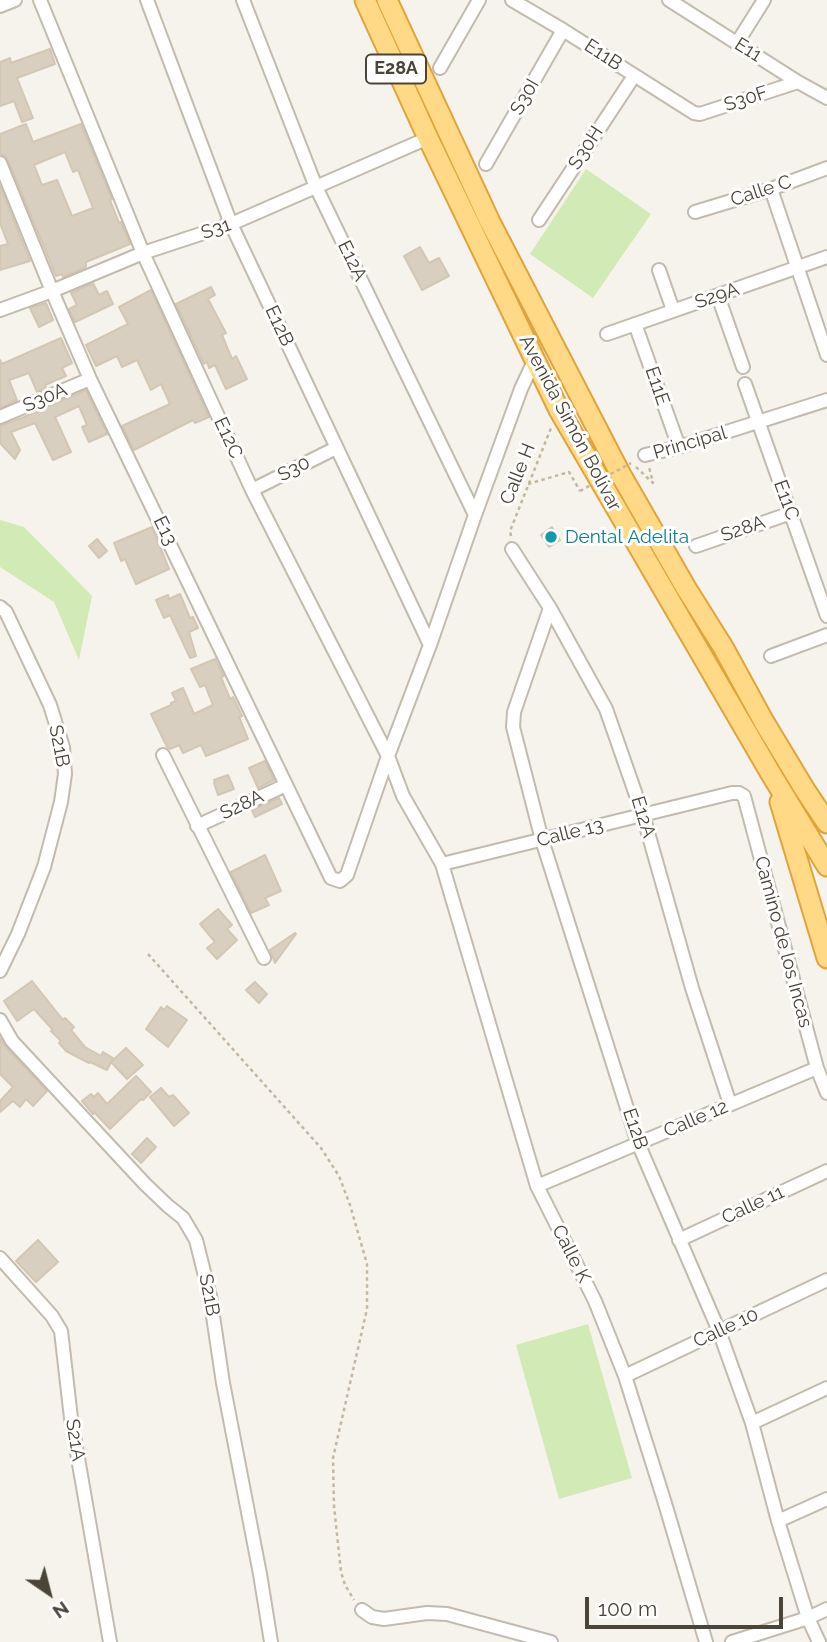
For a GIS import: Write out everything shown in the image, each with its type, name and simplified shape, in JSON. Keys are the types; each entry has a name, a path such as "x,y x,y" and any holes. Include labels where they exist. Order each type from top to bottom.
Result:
{"highway":[{"name":"Avenida Simón Bolívar","path":"365,0 559,410 827,866"},
{"name":"Avenida Simón Bolívar","path":"387,0 490,222 621,475 804,790 827,823"},
{"path":"771,774 827,958"}],"street":[{"path":"0,6 15,0"},
{"name":"E12C","path":"40,0 143,253 252,490 388,756 403,796 442,864"},
{"name":"E12B","path":"147,0 231,224 430,645"},
{"name":"E12A","path":"243,0 316,187 475,515"},
{"path":"440,68 480,0"},
{"name":"E11B","path":"512,0 694,113"},
{"name":"E11","path":"669,0 827,99"},
{"path":"737,43 764,0"},
{"name":"S30I","path":"486,164 564,30"},
{"name":"S30H","path":"538,220 634,76"},
{"name":"S30F","path":"694,113 700,114 798,82"},
{"name":"S31","path":"0,310 143,253 231,224 428,138"},
{"name":"E13","path":"0,163 90,379 331,878 340,881 347,875 388,756"},
{"name":"Calle C","path":"695,212 771,189 827,168"},
{"path":"771,189 827,355"},
{"name":"S29A","path":"607,334 827,257"},
{"path":"659,270 673,310"},
{"path":"718,296 743,367"},
{"name":"E11E","path":"635,324 679,447"},
{"path":"388,756 521,389 535,359"},
{"name":"S30A","path":"0,417 90,379"},
{"name":"E11C","path":"745,384 827,616"},
{"name":"Principal","path":"645,455 759,423 827,400"},
{"name":"S30","path":"252,490 336,448"},
{"name":"S28A","path":"696,546 790,513"},
{"name":"E12A","path":"512,549 550,608 606,709 643,815 692,988 730,1104"},
{"name":"S21B","path":"0,607 6,612 50,705 63,747 65,774 61,802 44,867 18,934 0,971"},
{"name":"E12B","path":"550,608 514,712 513,727 542,839 639,1143 719,1331 752,1423 778,1521 808,1618 819,1642"},
{"path":"771,656 827,635"},
{"path":"163,755 264,958"},
{"name":"S28A","path":"197,826 286,785"},
{"name":"Calle 13","path":"442,864 739,793"},
{"name":"Camino de los Incas","path":"739,793 744,796 817,1068 827,1093"},
{"name":"Calle K","path":"442,864 537,1186 595,1301 625,1376 706,1642"},
{"name":"S21B","path":"0,1020 12,1041 145,1184 183,1218 196,1240 210,1296 223,1383 271,1642"},
{"name":"Calle 12","path":"537,1186 817,1068"},
{"name":"Calle 11","path":"679,1240 827,1171"},
{"name":"S21A","path":"0,1258 52,1316 61,1331 71,1418 110,1642"},
{"name":"Calle 10","path":"625,1376 827,1280"},
{"path":"752,1423 827,1388"},
{"path":"778,1521 827,1499"},
{"path":"732,1642 808,1618 827,1609"},
{"path":"362,1610 372,1617 384,1619 427,1613 447,1614 551,1642"}],"path":[{"name":"Calle H","path":"512,549 510,531 559,410"},
{"name":"Principal","path":"528,484 569,472 580,491 631,463 653,482 645,455"},
{"path":"148,954 321,1148 338,1175 351,1205 367,1264 367,1309 333,1458 334,1506 341,1572 351,1597 362,1610"}],"green space":[{"path":"586,169 651,214 593,298 530,254"},
{"path":"0,520 24,527 92,596 79,660 54,602 0,567"},
{"path":"588,1324 632,1478 559,1499 516,1345"}],"building":[{"path":"50,49 55,64 17,78 33,118 22,122 14,101 0,106 0,62 10,58 11,63"},
{"path":"26,124 33,142 81,124 119,223 121,222 130,244 86,262 86,267 63,277 62,274 56,276 8,160 0,154 0,134","holes":["65,152 73,172 78,170 93,208 72,216 57,180 42,185 34,165"]},
{"path":"0,186 30,261 0,270 0,246 8,244 0,223"},
{"path":"420,247 429,263 439,258 449,276 422,290 404,256"},
{"path":"93,283 99,295 107,291 113,304 75,322 69,309 77,305 71,293"},
{"path":"211,287 215,295 208,299 226,333 222,335 232,359 236,356 247,379 226,389 215,365 209,368 207,362 204,364 176,304"},
{"path":"151,290 209,417 195,423 193,420 134,450 122,426 170,404 161,384 151,390 137,360 122,367 117,356 96,366 86,345 128,324 119,307"},
{"path":"46,303 53,320 39,327 30,308"},
{"path":"61,338 72,363 62,368 66,376 45,385 46,388 37,392 29,373 9,380 17,400 0,408 0,360 2,364"},
{"path":"86,390 107,434 89,442 82,427 87,425 79,406 55,417 71,452 53,460 35,423 11,432 20,450 15,459 0,443 0,426"},
{"path":"152,527 169,569 136,584 125,559 121,561 114,543"},
{"name":"Dental Adelita","path":"552,527 560,540 549,547 541,535"},
{"path":"97,539 107,551 99,558 89,546"},
{"path":"180,594 190,618 193,617 198,628 189,632 196,656 190,658 170,615 164,618 156,600 168,595 169,599"},
{"path":"215,659 224,676 221,677 230,699 233,697 242,716 239,717 248,739 206,756 201,745 183,753 179,745 170,749 151,714 176,701 172,693 183,688 194,714 213,705 205,685 200,687 191,669"},
{"path":"265,761 274,780 258,788 249,768"},
{"path":"228,775 234,789 218,795 214,780"},
{"path":"279,798 282,804 255,817 252,810"},
{"path":"265,855 281,891 265,898 269,905 251,913 231,872"},
{"path":"218,909 232,925 227,929 237,940 217,959 207,948 215,942 200,924"},
{"path":"296,934 275,963 270,950"},
{"path":"32,981 63,1020 65,1018 74,1027 71,1030 85,1047 101,1056 103,1052 113,1058 107,1070 66,1051 51,1031 53,1030 34,1009 17,1021 4,1001"},
{"path":"255,982 267,994 259,1003 246,990"},
{"path":"167,1006 187,1020 168,1047 146,1029 161,1007 164,1010"},
{"path":"0,1038 47,1091 33,1106 26,1099 20,1107 13,1101 0,1112 0,1101 13,1087 0,1074"},
{"path":"126,1048 143,1065 127,1079 111,1062"},
{"path":"136,1076 151,1092 110,1129 82,1101 91,1094 94,1097 98,1093 107,1104"},
{"path":"161,1088 169,1097 173,1095 189,1113 174,1126 150,1097"},
{"path":"147,1138 156,1147 141,1163 132,1154"},
{"path":"38,1240 58,1262 36,1282 16,1261"}],"place":[{"name":"Dental Adelita","path":"551,537"}]}
